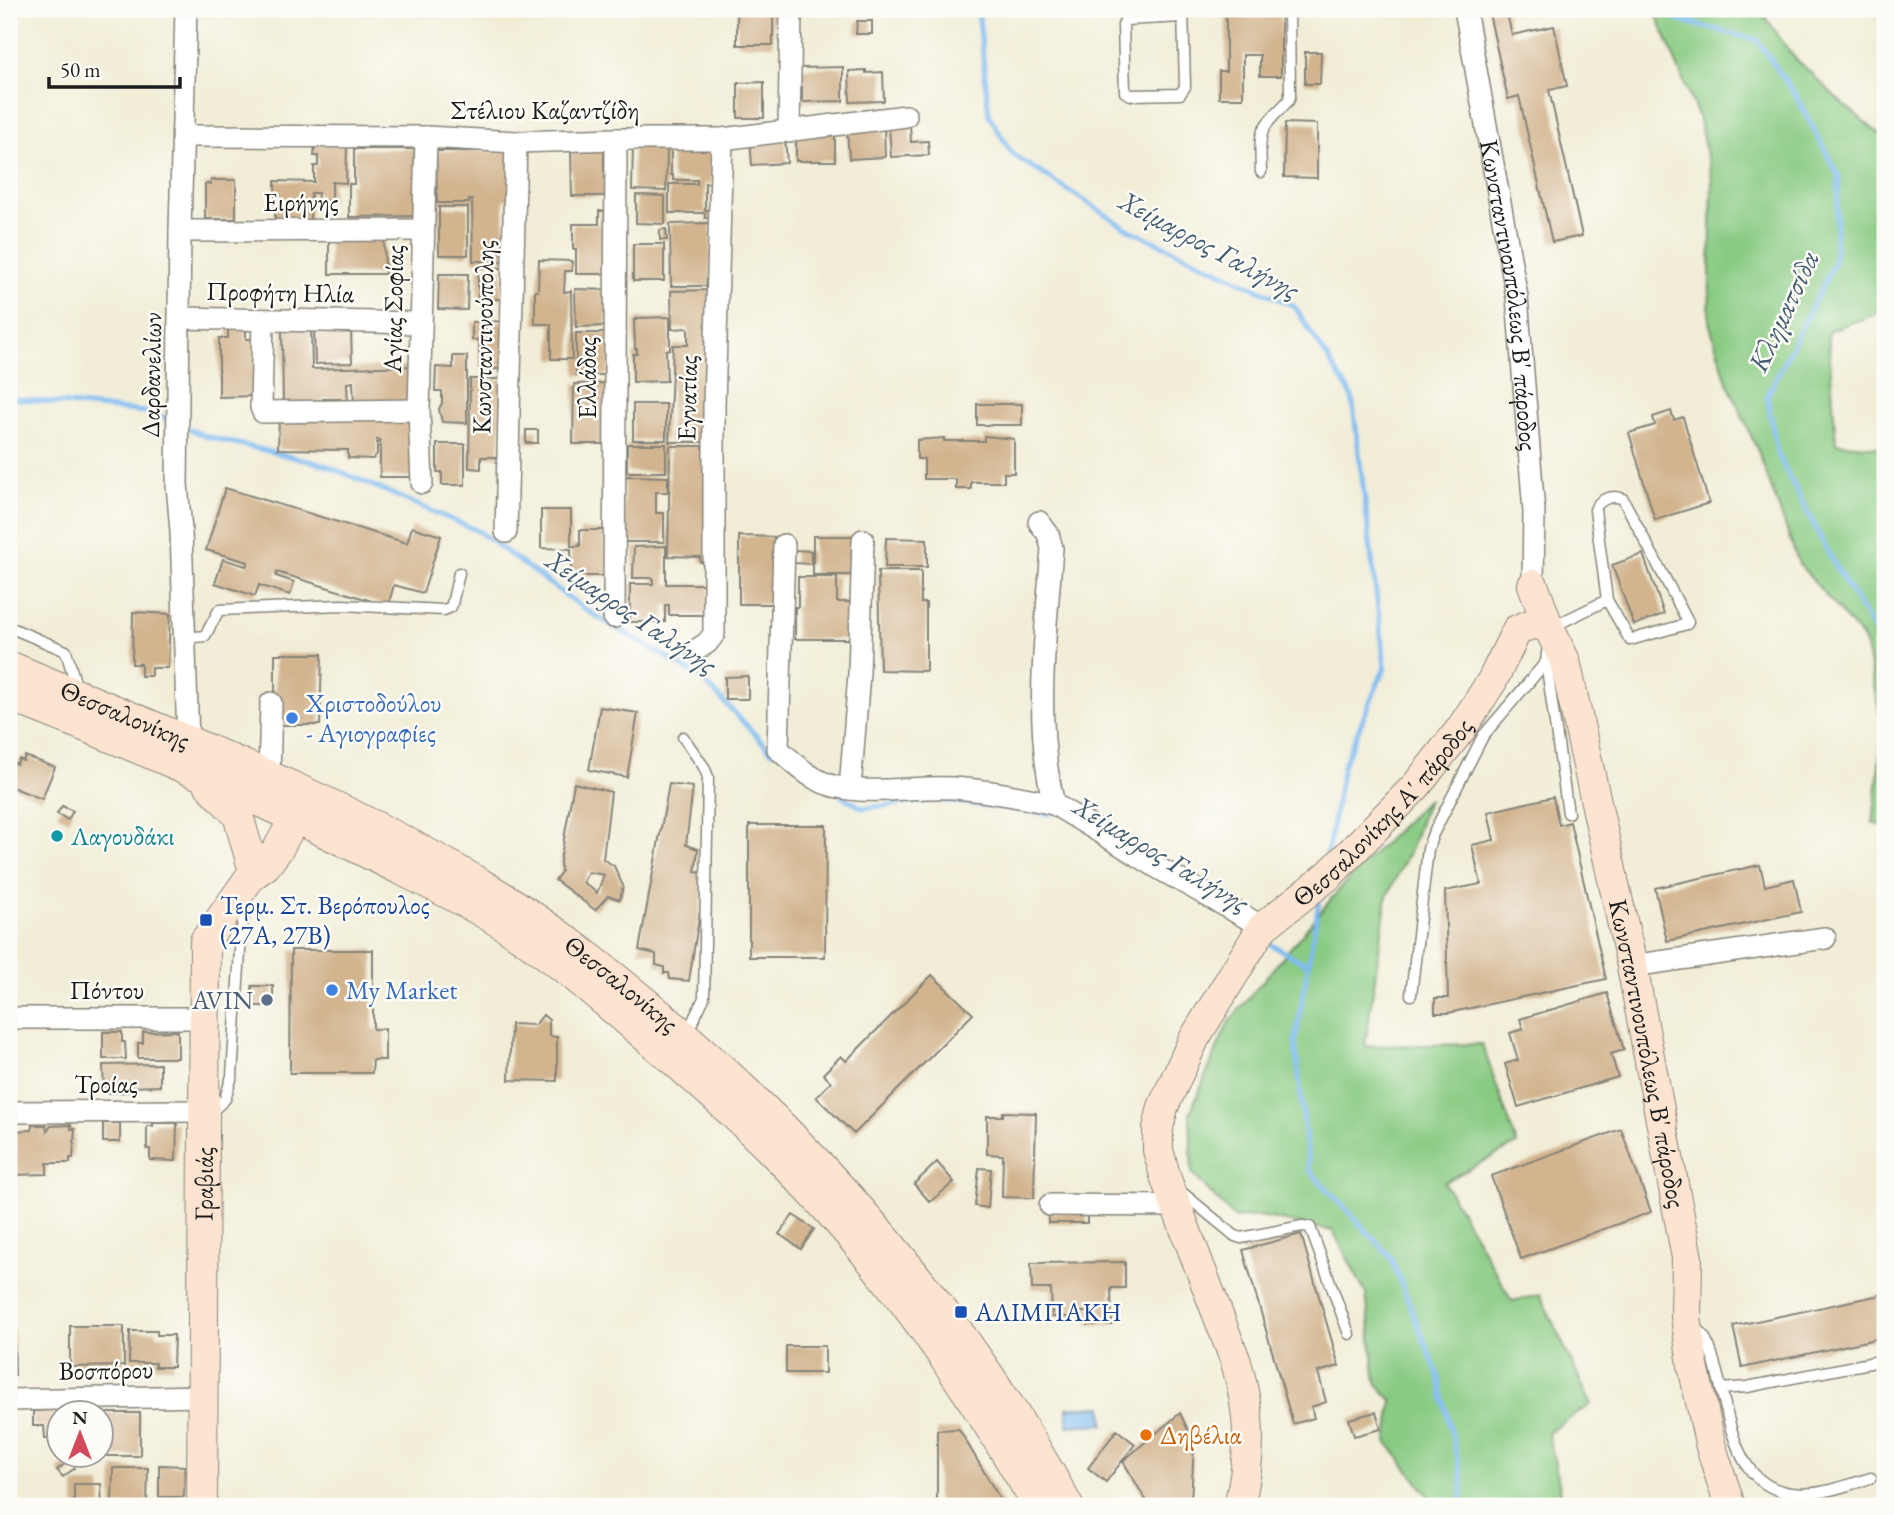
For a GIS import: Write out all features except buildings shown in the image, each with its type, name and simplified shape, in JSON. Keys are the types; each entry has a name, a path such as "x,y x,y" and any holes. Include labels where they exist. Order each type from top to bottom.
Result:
{"main road":[{"name":"Θεσσαλονίκης Α' πάροδος","path":"1238,1506 1248,1458 1249,1428 1244,1393 1236,1362 1170,1193 1158,1150 1158,1128 1163,1107 1194,1039 1263,927 1329,874 1416,786 1461,729 1492,681 1517,630 1533,626 1533,585"},
{"name":"Κωνσταντινουπόλεως Β' πάροδος","path":"1533,626 1565,661 1632,966 1687,1258 1686,1317 1693,1366 1711,1447 1730,1506"},
{"name":"Θεσσαλονίκης","path":"9,666 188,741 287,797 418,878 509,928 590,989 724,1105 823,1204 896,1292 969,1394 1038,1506"},
{"name":"Θεσσαλονίκης","path":"9,696 74,721 196,775 287,797 433,858 543,922 600,964 686,1036 786,1130 836,1183 904,1262 950,1322 1010,1407 1068,1506"},
{"path":"196,775 223,797 237,815 251,868"},
{"name":"Γραβιάς","path":"202,1506 204,1114 220,1018 205,941 251,868 256,841 287,797"}],"street":[{"name":"Δαρδανελίων","path":"187,9 180,231 177,484 188,741"},
{"path":"789,132 791,9"},
{"name":"Κωνσταντινουπόλεως Β' πάροδος","path":"1465,9 1517,298 1534,512 1533,585"},
{"name":"Στέλιου Καζαντζίδη","path":"183,136 426,137 516,142 722,139 906,116"},
{"name":"Αγίας Σοφίας","path":"422,483 419,410 426,137"},
{"name":"Ελλάδας","path":"614,617 616,139"},
{"name":"Εγνατίας","path":"696,650 714,634 714,405 722,139"},
{"name":"Κωνσταντινούπολης","path":"506,532 516,142"},
{"name":"Ειρήνης","path":"180,231 422,230"},
{"name":"Προφήτη Ηλία","path":"180,318 420,324"},
{"path":"263,320 263,412 419,410"},
{"path":"1039,522 1048,534 1052,548 1043,747 1054,804"},
{"path":"850,789 859,674 863,540"},
{"path":"784,545 779,749 815,779 850,789 952,788 1054,804 1160,869 1263,927"},
{"path":"271,703 287,797"},
{"path":"1632,966 1825,938"},
{"name":"Πόντου","path":"9,1018 220,1018"},
{"name":"Τροίας","path":"9,1112 204,1114"},
{"path":"1050,1205 1170,1193"},
{"name":"Βοσπόρου","path":"9,1399 203,1396"}],"lane":[{"path":"1261,172 1262,127 1290,96 1289,9"},
{"path":"1182,13 1185,87 1180,94 1131,95 1125,92 1125,20 1182,13"},
{"path":"1614,496 1623,499 1688,622 1630,640 1607,600 1595,510 1600,502 1614,496"},
{"path":"185,638 205,636 219,610 341,605 444,610 451,607 459,573"},
{"path":"1568,813 1546,662 1533,626 1567,621 1607,600"},
{"path":"9,627 66,651 79,695"},
{"path":"1411,995 1428,849 1432,836 1483,736 1546,662"},
{"path":"683,737 708,777 704,998 686,1036"},
{"path":"1170,1193 1241,1238 1302,1226 1310,1227 1349,1334"},
{"path":"1686,1317 1709,1343 1734,1441 1743,1462 1753,1475 1782,1491 1801,1494 1818,1493 1871,1478"},
{"path":"1721,1389 1747,1387 1885,1360"}],"green space":[{"path":"1654,9 1760,9 1792,55 1885,139 1885,308 1882,312 1828,331 1836,443 1885,448 1885,827 1873,823 1883,730 1865,641 1799,564 1758,451 1727,382 1709,322 1712,179 1698,116"},
{"path":"1428,799 1411,848 1387,896 1365,1046 1482,1044 1517,1144 1444,1182 1512,1301 1540,1295 1591,1404 1548,1433 1564,1506 1436,1506 1387,1442 1392,1400 1376,1383 1366,1294 1333,1231 1260,1216 1234,1218 1192,1173 1190,1113 1228,1023 1342,886"}],"water":[{"path":"1103,1406 1104,1424 1068,1426 1067,1408"}],"waterway":[{"name":"Χείμαρρος Γαλήνης","path":"978,9 989,115 1012,154 1128,229 1294,306 1352,396 1385,667 1343,766 1326,861"},
{"name":"Κληματσίδα","path":"1671,9 1677,20 1757,40 1796,96 1839,177 1834,263 1767,396 1777,453 1833,562 1885,648"},
{"path":"1690,23 1703,9"},
{"name":"Χείμαρρος Γαλήνης","path":"9,398 155,413 171,421"},
{"name":"Χείμαρρος Γαλήνης","path":"183,426 205,436 325,465 478,531 586,610 700,677 772,752"},
{"name":"Χείμαρρος Γαλήνης","path":"841,796 863,808 939,800 1051,814"},
{"name":"Χείμαρρος Γαλήνης","path":"1320,895 1295,1042 1309,1170 1390,1256 1438,1375 1462,1479 1462,1506"},
{"name":"Χείμαρρος Γαλήνης","path":"1263,940 1308,965"}],"place":[{"name":"Χριστοδούλου - Αγιογραφίες","path":"292,718"},
{"name":"Λαγουδάκι","path":"57,836"},
{"name":"Τερμ. Στ. Βερόπουλος (27Α, 27Β)","path":"206,920"},
{"name":"My Market","path":"332,990"},
{"name":"AVIN","path":"267,1000"},
{"name":"ΑΛΙΜΠΑΚΗ","path":"961,1312"},
{"name":"Δηβέλια","path":"1146,1435"}]}
